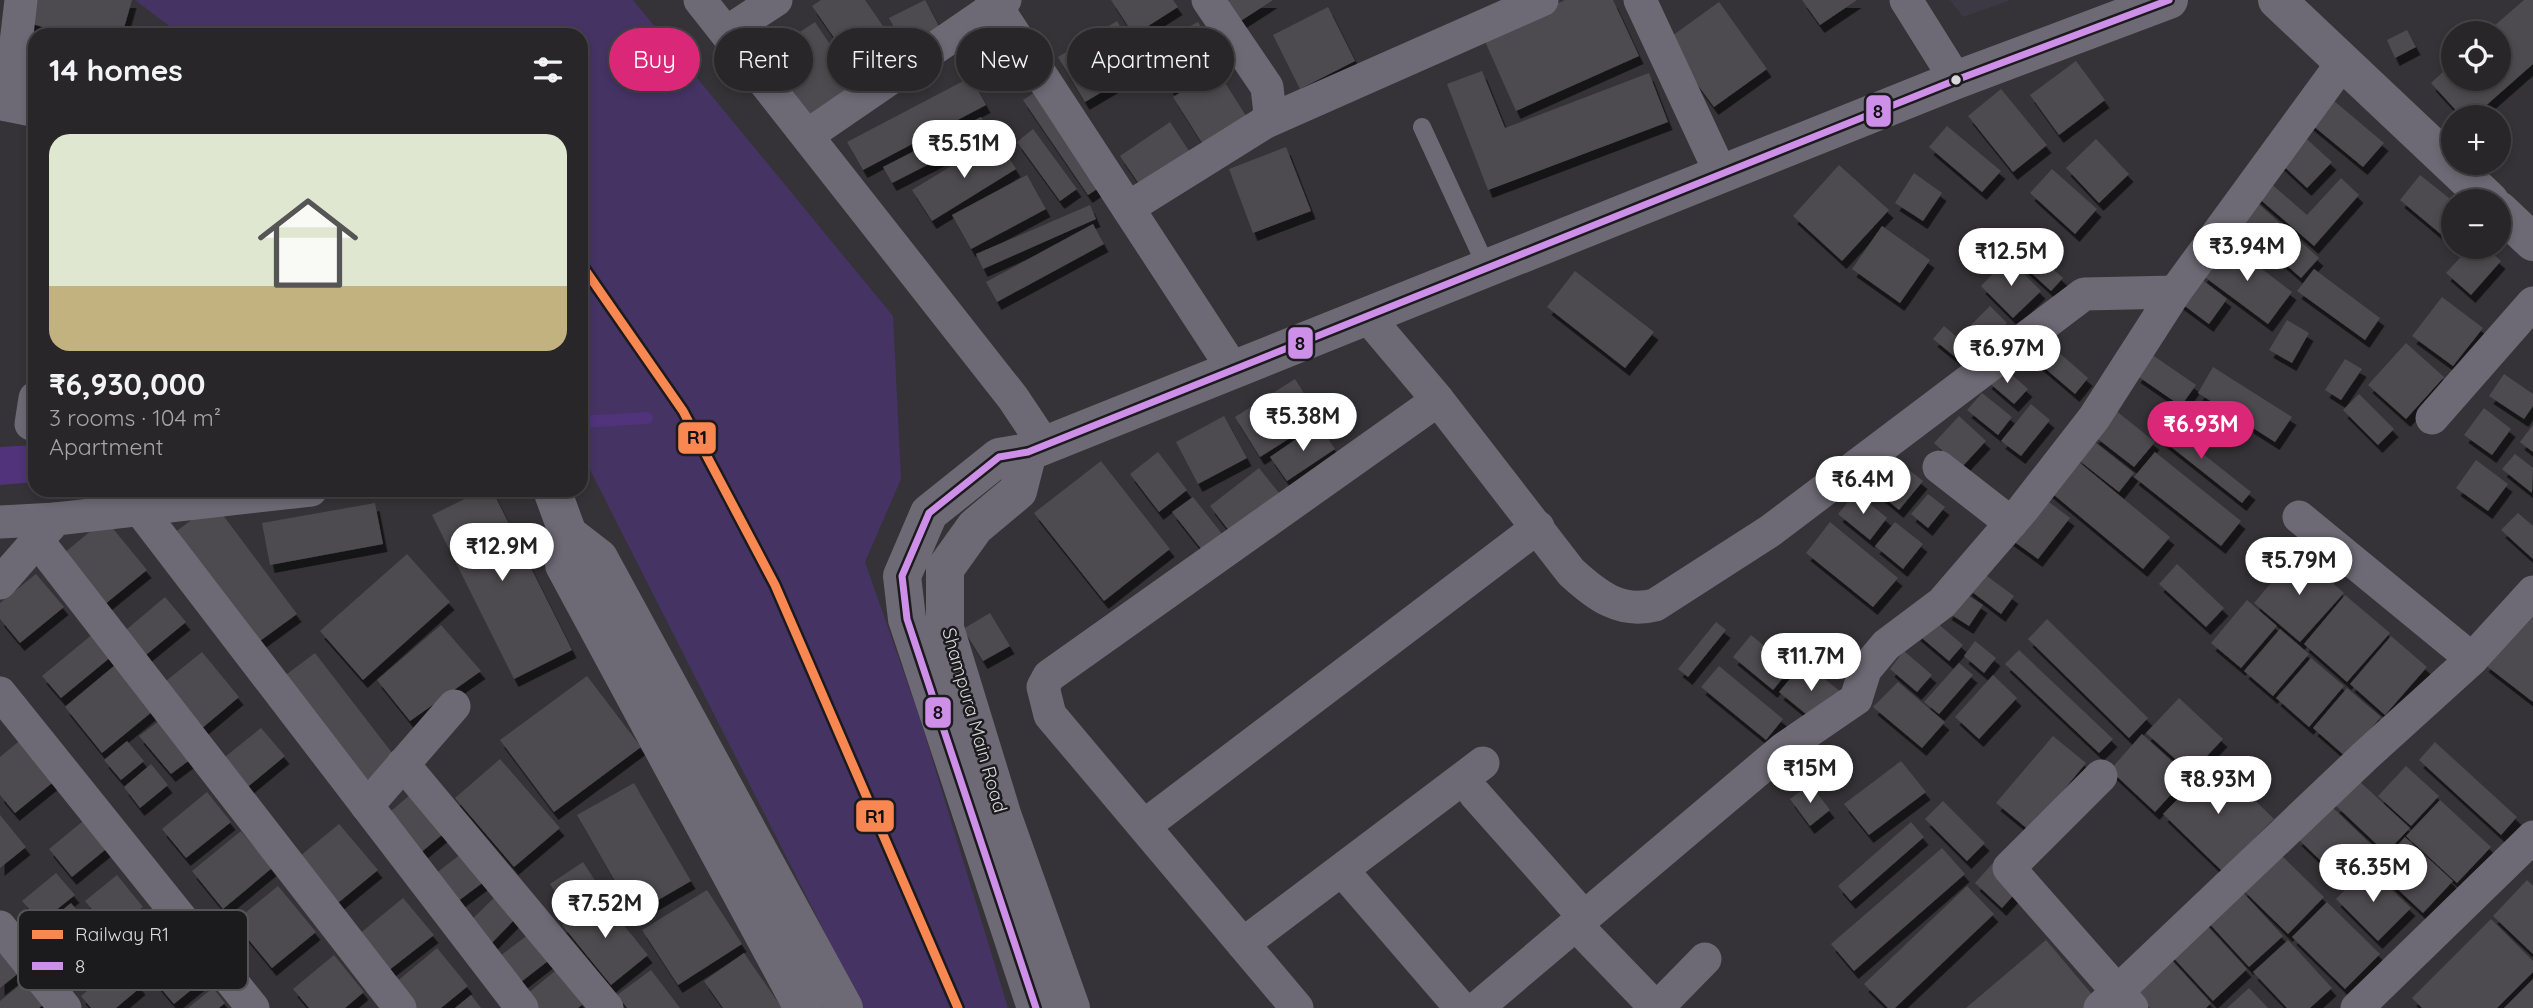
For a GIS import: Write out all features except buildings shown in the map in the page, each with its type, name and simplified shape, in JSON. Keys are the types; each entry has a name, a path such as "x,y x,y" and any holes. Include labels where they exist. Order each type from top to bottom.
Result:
{"street":[{"path":"15,104 21,0"},
{"path":"701,0 724,28"},
{"path":"733,28 776,0"},
{"path":"1208,0 1267,87 1270,114 1264,123"},
{"path":"1128,208 1264,123 1542,0"},
{"path":"1640,0 1721,174"},
{"path":"1906,0 1956,80"},
{"name":"Shampura Main Road","path":"1036,1008 906,619 902,576 929,513 999,457 1036,447 1956,80 2169,0"},
{"path":"2277,0 2477,189"},
{"path":"808,135 998,2 1233,369"},
{"path":"1478,1008 1783,749 1856,699 1865,670 1886,645 1942,603 2011,523 2094,418 2175,292 2343,62"},
{"path":"773,91 1013,398 1036,447"},
{"path":"2511,221 2533,242"},
{"path":"1367,316 1438,400 1572,572 1593,593 1618,606 1638,610 1655,606 1770,531 2084,294 2175,292"},
{"path":"2432,418 2533,303"},
{"path":"1297,1008 1051,715 1043,687 1049,676 1438,400"},
{"name":"Shampura Main Road","path":"1036,447 1018,491 975,527 945,569 945,628 1002,814 1071,1008"},
{"path":"1939,467 2011,523"},
{"path":"0,522 47,529 141,511 254,497"},
{"path":"555,497 568,534 564,565 803,1008"},
{"path":"141,511 522,1008"},
{"path":"2300,517 2472,659"},
{"path":"1143,826 1538,527"},
{"path":"0,583 47,529"},
{"path":"47,529 400,1008"},
{"path":"568,534 599,558 844,1008"},
{"path":"2101,776 2009,868 2117,1003 2365,756 2472,659 2533,592"},
{"path":"0,693 174,910"},
{"path":"367,806 454,706"},
{"path":"403,764 607,1008"},
{"path":"1243,944 1342,870 1479,778 1581,922 1656,1008 1706,959"},
{"path":"2357,1008 2533,836"},
{"path":"1342,870 1461,1008"},
{"path":"0,927 18,949"},
{"path":"51,990 65,1008"},
{"path":"239,990 253,1008"}],"lane":[{"path":"1422,127 1487,268"}],"shaded area":[{"path":"135,0 633,0 656,28 609,28 609,91 700,91 700,81 893,316 901,479 865,562 920,719 1008,1008 863,1008 588,466 588,28 172,28"},
{"path":"1950,0 2011,0 1963,17"},
{"path":"28,445 28,483 0,485 0,447"}],"waterway":[{"path":"588,422 647,418"}],"rail line":[{"name":"R1","path":"588,274 683,411 775,585 958,1008"}],"transit line":[{"name":"8","path":"1036,1008 907,619 902,576 929,513 999,457 1028,452 1956,80 2169,0"}]}
